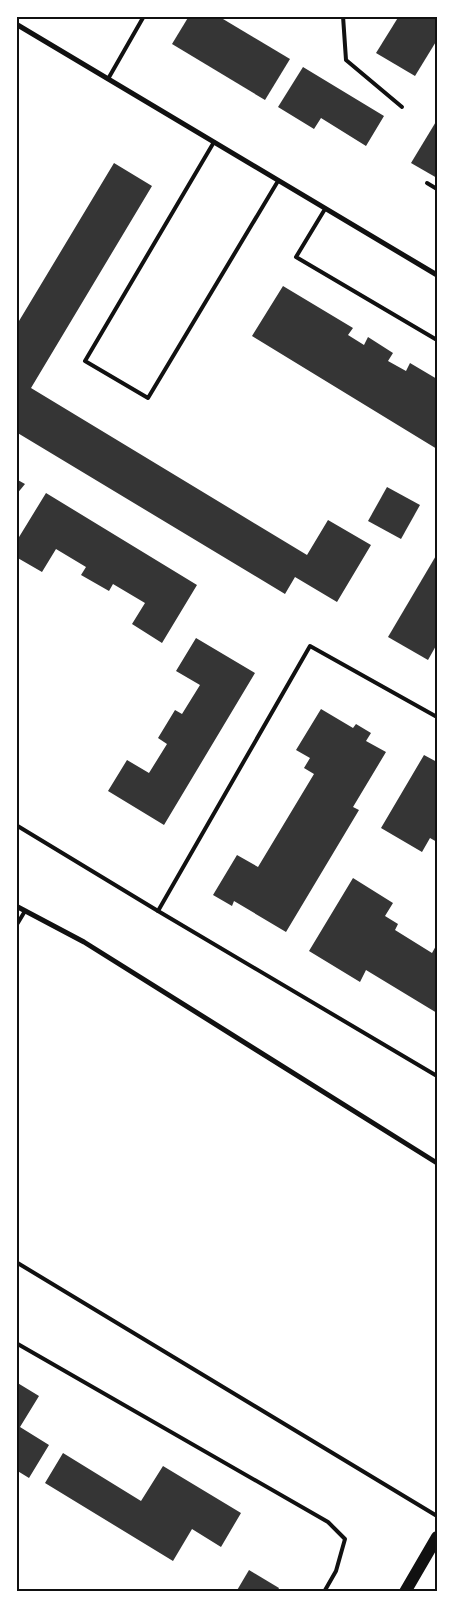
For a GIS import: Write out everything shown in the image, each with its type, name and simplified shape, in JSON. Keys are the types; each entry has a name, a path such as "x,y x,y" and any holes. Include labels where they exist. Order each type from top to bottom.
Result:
{"main road":[{"path":"405,1592 437,1537"}],"street":[{"path":"16,24 437,275"},
{"path":"16,906 84,942 437,1163"}],"lane":[{"path":"108,79 144,16"},
{"path":"342,16 346,60 402,107"},
{"path":"214,142 85,361 148,398 278,181"},
{"path":"427,183 437,189"},
{"path":"326,209 296,257 437,340"},
{"path":"158,911 310,646 437,717"},
{"path":"16,825 437,1076"},
{"path":"16,926 25,911"},
{"path":"16,1262 437,1516"},
{"path":"16,1343 328,1522 345,1539 336,1571 324,1592"}],"building":[{"path":"189,16 218,16 290,59 265,100 172,44"},
{"path":"399,16 437,16 437,40 415,76 376,53"},
{"path":"303,67 384,116 366,146 321,118 314,129 278,107"},
{"path":"437,120 437,178 411,163"},
{"path":"114,163 152,186 31,388 307,555 328,520 371,545 337,602 295,577 285,594 16,432 18,420 16,419 16,326"},
{"path":"283,286 353,328 348,335 364,345 368,337 393,353 388,361 406,371 410,363 437,379 437,449 252,336"},
{"path":"16,479 25,484 16,495"},
{"path":"387,487 420,505 401,539 368,521"},
{"path":"46,493 197,585 162,643 132,624 145,603 113,584 109,591 81,575 86,567 56,549 42,572 16,557 16,542"},
{"path":"437,554 437,644 428,660 388,637"},
{"path":"196,638 255,673 164,825 108,791 127,760 149,773 167,744 158,738 175,710 182,714 200,685 176,671"},
{"path":"321,709 353,728 356,724 371,733 366,741 386,752 353,807 359,810 286,932 234,901 232,906 213,895 237,855 258,867 314,774 304,768 310,758 296,750"},
{"path":"424,755 437,762 437,842 430,838 422,852 381,828"},
{"path":"353,878 393,903 385,916 398,924 395,930 432,953 437,944 437,1013 366,970 360,982 309,951"},
{"path":"16,1382 39,1396 20,1427 49,1445 29,1478 16,1470"},
{"path":"63,1453 141,1501 163,1466 241,1513 221,1547 192,1529 173,1561 45,1483"},
{"path":"249,1570 279,1588 277,1592 236,1592"}]}
